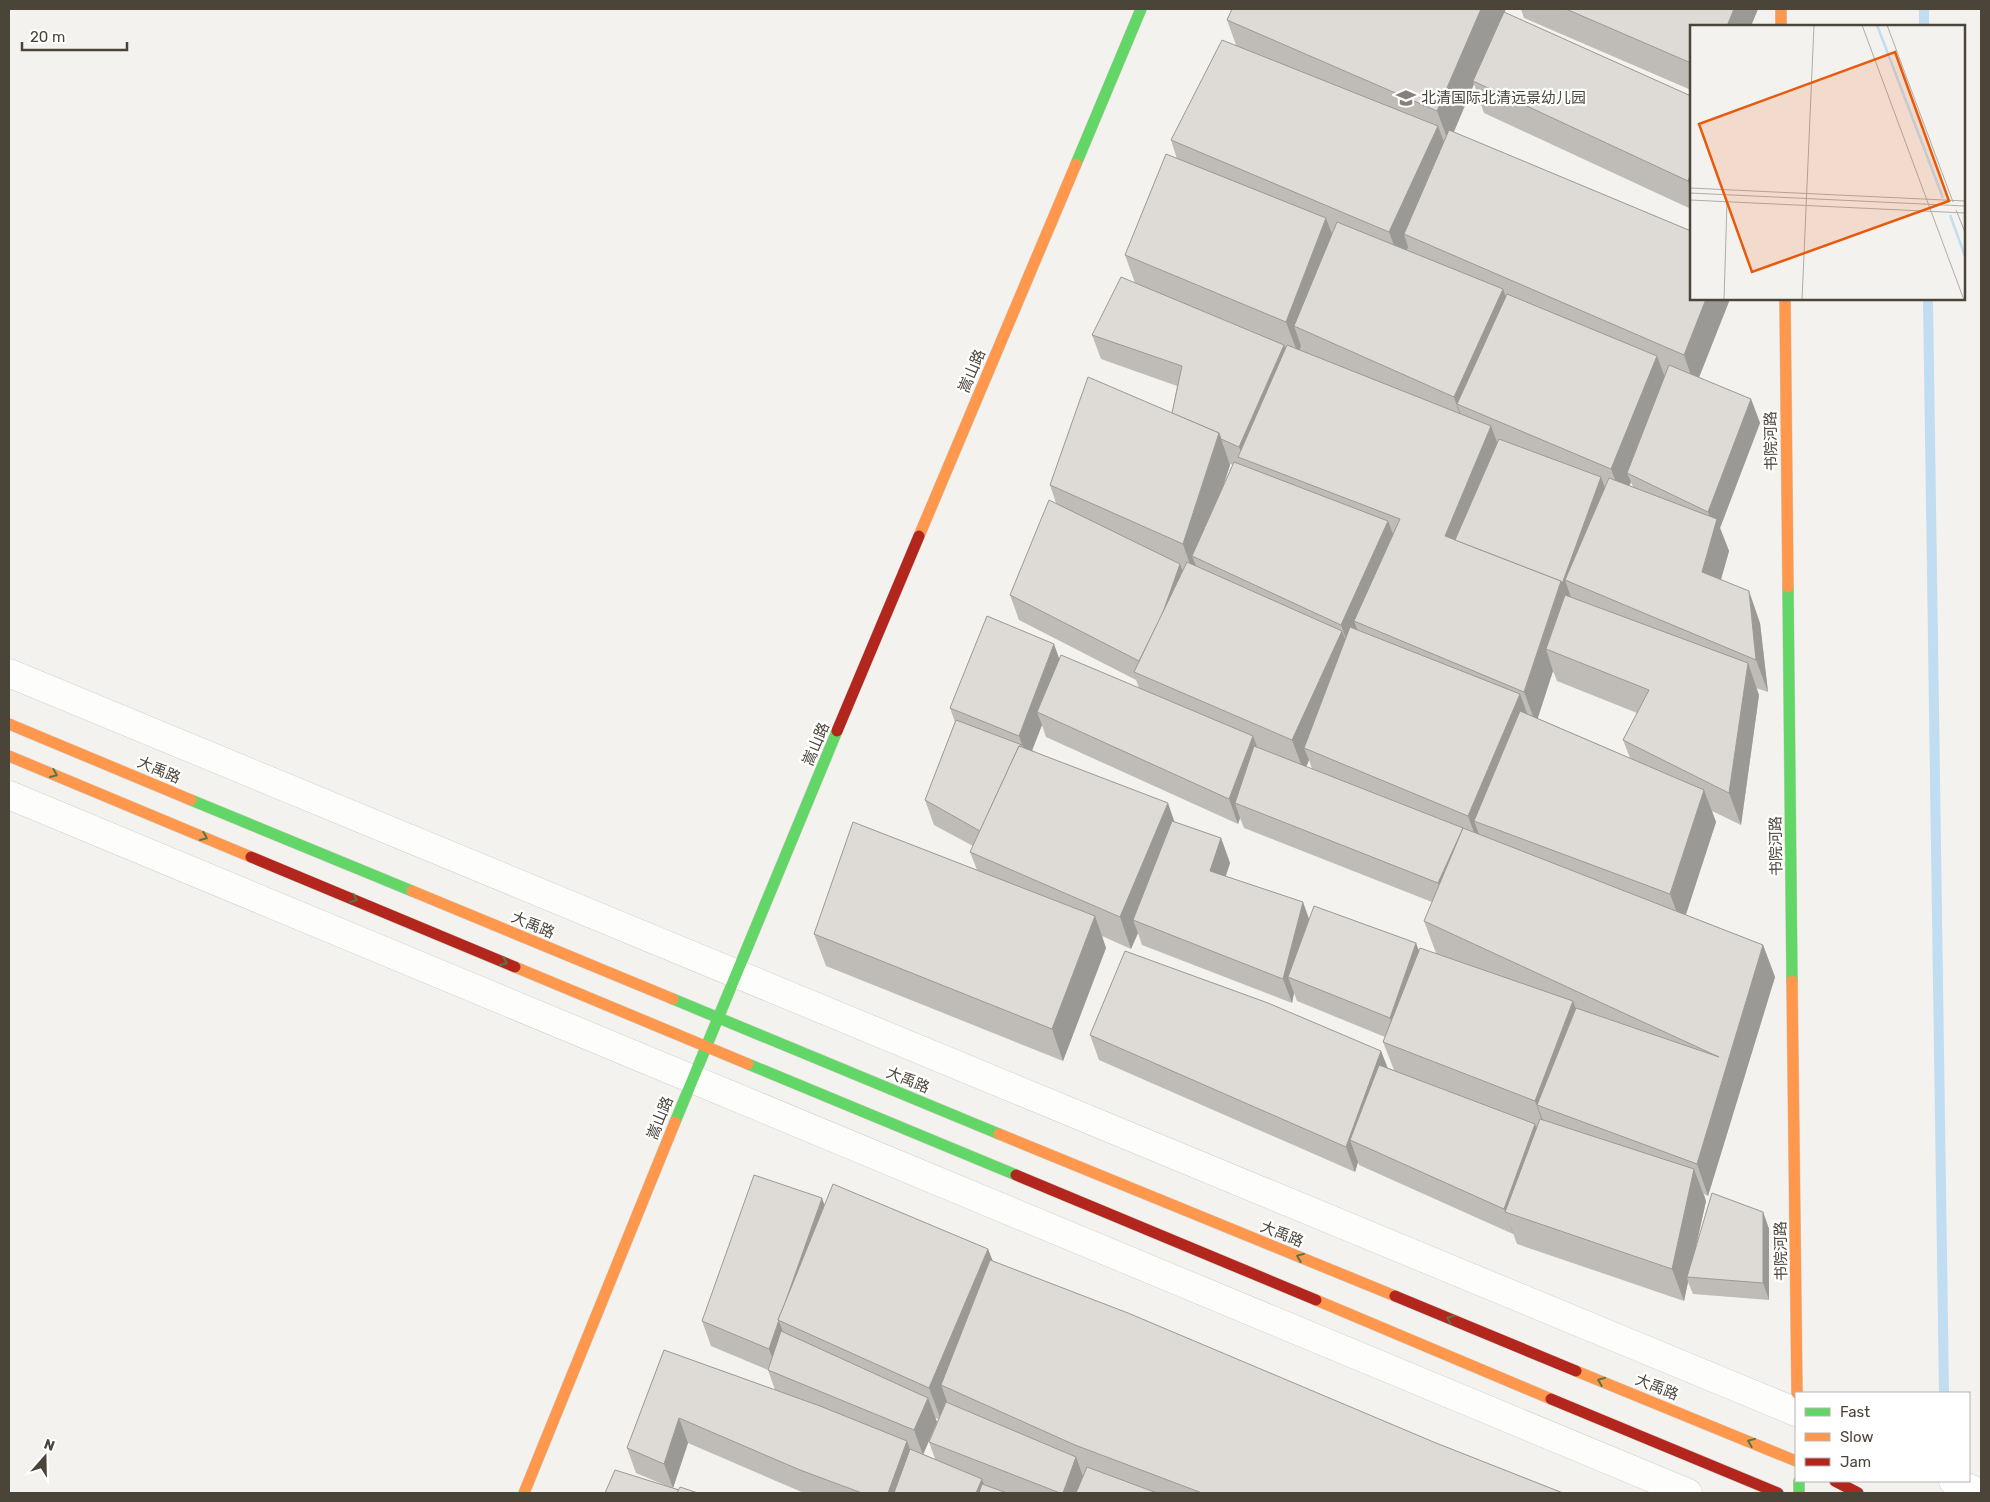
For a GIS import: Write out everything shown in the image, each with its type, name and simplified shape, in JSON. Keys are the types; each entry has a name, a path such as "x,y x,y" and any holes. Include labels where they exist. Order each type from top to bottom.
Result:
{"main road":[{"name":"嵩山路","path":"524,1493 706,1046 1140,9"},
{"path":"1781,9 1781,25"},
{"name":"书院河路","path":"1785,300 1798,1392"},
{"name":"大禹路","path":"9,724 1795,1461"},
{"path":"9,756 1778,1493"},
{"path":"1837,1482 1858,1493"}],"street":[{"path":"9,673 1795,1412"},
{"path":"9,795 1688,1493"},
{"path":"1955,1482 1981,1493"}],"building":[{"name":"北清国际北清远景幼儿园","path":"1232,9 1481,9 1437,111 1227,20"},
{"path":"1566,9 1734,9 1727,25 1690,25 1690,63"},
{"path":"1504,12 1690,96 1690,175 1688,181 1473,81"},
{"path":"1222,40 1438,126 1389,232 1171,140"},
{"path":"1449,130 1690,231 1690,300 1706,300 1684,355 1404,234"},
{"path":"1166,154 1326,218 1286,322 1125,255"},
{"path":"1337,222 1503,289 1454,397 1294,326"},
{"path":"1121,277 1284,345 1239,447 1221,439 1219,433 1172,413 1182,366 1092,335"},
{"path":"1507,294 1657,356 1611,469 1457,404"},
{"path":"1287,345 1491,426 1445,536 1561,581 1524,692 1354,621 1400,519 1238,457"},
{"path":"1669,365 1751,399 1708,512 1627,473"},
{"path":"1088,377 1219,433 1183,544 1050,485"},
{"path":"1499,439 1601,477 1562,584 1561,581 1455,540"},
{"path":"1234,462 1388,521 1341,625 1192,556"},
{"path":"1609,478 1717,519 1702,572 1749,591 1756,660 1565,580"},
{"path":"1049,500 1180,564 1162,615 1139,661 1010,595"},
{"path":"1187,562 1342,631 1292,740 1134,672"},
{"path":"1565,595 1748,663 1729,793 1623,740 1649,690 1546,649"},
{"path":"987,616 1054,644 1019,736 950,708"},
{"path":"1350,627 1520,694 1468,816 1304,748"},
{"path":"1061,655 1253,736 1229,799 1037,712"},
{"path":"1520,711 1704,790 1670,894 1474,821"},
{"path":"956,720 1022,745 1019,746 980,831 925,800"},
{"path":"1019,746 1168,803 1120,917 970,852"},
{"path":"1254,746 1463,828 1438,883 1235,803"},
{"path":"1172,821 1221,838 1210,871 1303,902 1283,979 1133,920"},
{"path":"853,822 1095,916 1052,1029 814,934"},
{"path":"1463,828 1763,945 1697,1164 1537,1105 1576,1008 1719,1057 1424,921"},
{"path":"1314,906 1416,943 1390,1018 1288,977"},
{"path":"1420,948 1573,1001 1535,1101 1383,1042"},
{"path":"1125,951 1268,1003 1381,1051 1346,1147 1090,1035"},
{"path":"1379,1065 1535,1124 1504,1209 1350,1140"},
{"path":"1540,1119 1694,1169 1672,1269 1505,1212"},
{"path":"754,1175 822,1198 769,1349 702,1321"},
{"path":"833,1184 988,1249 929,1388 778,1320"},
{"path":"1712,1193 1763,1212 1763,1283 1687,1277"},
{"path":"990,1260 1128,1313 1436,1443 1563,1493 1202,1493 1075,1445 941,1385"},
{"path":"781,1331 928,1398 914,1430 768,1370"},
{"path":"664,1350 820,1406 907,1441 888,1493 862,1493 800,1470 679,1418 664,1464 627,1448"},
{"path":"946,1402 1076,1457 1063,1493 929,1442"},
{"path":"910,1449 982,1479 976,1493 894,1493"},
{"path":"1087,1467 1157,1493 1076,1493"},
{"path":"615,1470 679,1490 677,1493 605,1493"},
{"path":"982,1484 1007,1493 979,1493"},
{"path":"680,1487 698,1493 677,1493"}],"waterway":[{"path":"1924,9 1924,25"},
{"path":"1928,300 1944,1392"}],"traffic: fast":[{"path":"1076,164 1141,9"},
{"path":"1788,587 1792,981"},
{"path":"675,1122 837,731"},
{"path":"191,800 412,891"},
{"path":"673,999 999,1134"},
{"path":"748,1064 1016,1175"},
{"path":"1799,1482 1799,1493"}],"traffic: slow":[{"path":"1781,9 1781,25"},
{"path":"919,536 1076,164"},
{"path":"1785,300 1788,587"},
{"path":"9,724 191,800"},
{"path":"9,756 251,857"},
{"path":"412,891 673,999"},
{"path":"515,967 748,1064"},
{"path":"1792,981 1797,1392"},
{"path":"524,1493 675,1122"},
{"path":"999,1134 1395,1296"},
{"path":"1316,1300 1551,1399"},
{"path":"1576,1371 1795,1461"}],"traffic: jam":[{"path":"837,731 919,536"},
{"path":"251,857 515,967"},
{"path":"1016,1175 1316,1300"},
{"path":"1395,1296 1576,1371"},
{"path":"1551,1399 1778,1493"},
{"path":"1837,1482 1858,1493"}],"place":[{"name":"北清国际北清远景幼儿园","path":"1406,98"}]}
